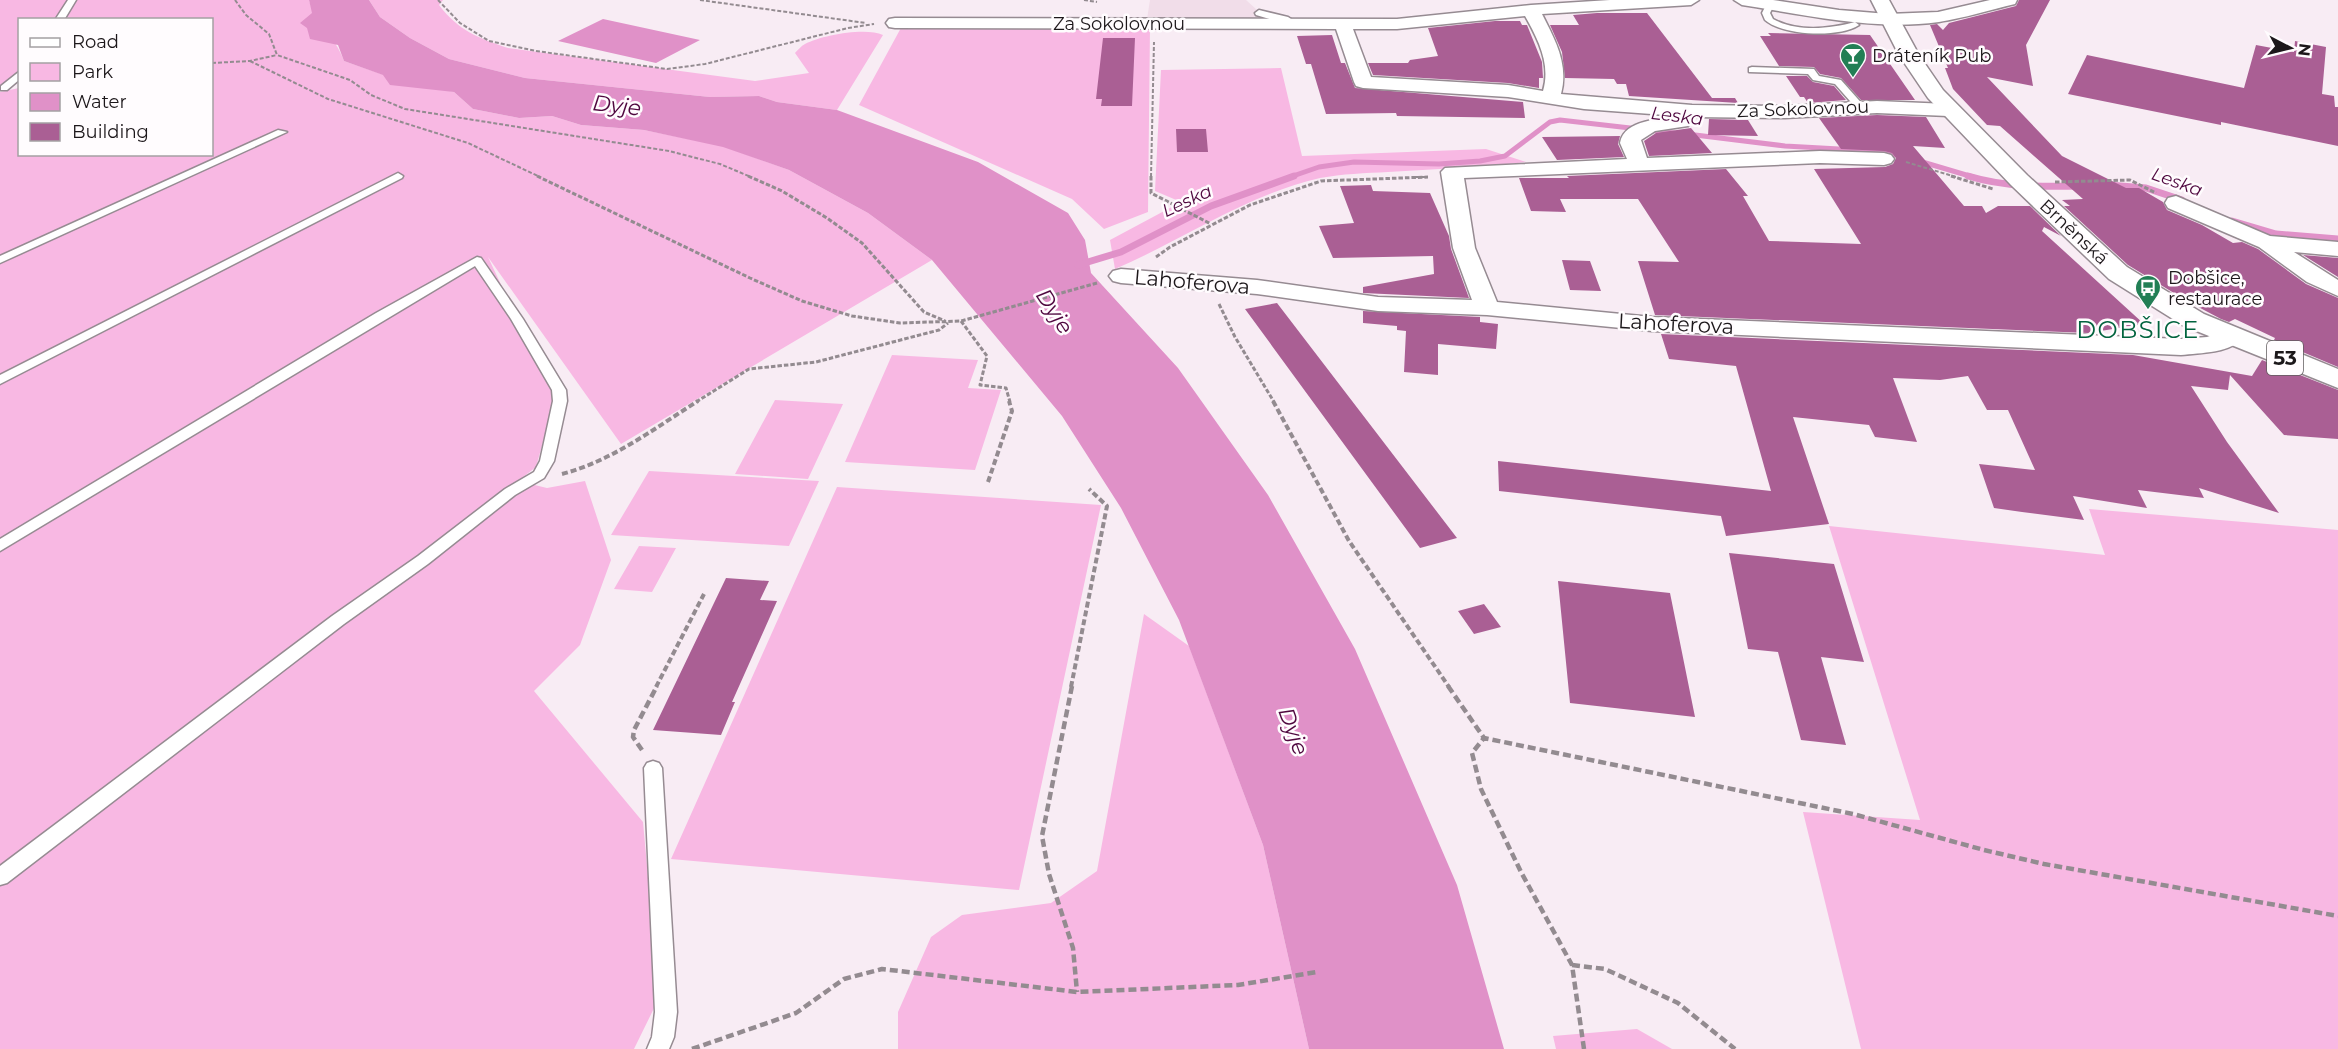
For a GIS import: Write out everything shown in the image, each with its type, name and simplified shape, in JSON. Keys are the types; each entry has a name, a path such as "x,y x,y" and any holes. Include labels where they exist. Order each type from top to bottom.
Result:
{"main road":[{"name":"Brněnská","path":"1880,0 1917,70 1948,110 2108,264 2128,280 2180,312 2338,379"}],"street":[{"name":"Za Sokolovnou","path":"895,23 1397,24 1531,10 1691,0"},
{"path":"1742,0 1817,14 1891,18 1940,16 2009,0"},
{"path":"1531,10 1554,56 1556,76 1550,98"},
{"name":"Za Sokolovnou","path":"1343,24 1363,82 1508,91 1595,105 1692,111 1785,112 1860,107 1948,110"},
{"path":"1640,164 1630,143 1631,137 1641,130 1671,122 1762,120 1785,112"},
{"path":"1487,309 1464,248 1452,172 1820,157 1884,159"},
{"path":"2166,198 2266,242 2314,278 2338,289"},
{"path":"2266,242 2296,247 2338,249"},
{"name":"Lahoferova","path":"1128,277 1257,287 1378,303 1487,309 1652,324 2181,347 2211,344 2232,336"}],"lane":[{"path":"60,18 72,0"},
{"path":"1770,5 1766,13 1769,20 1786,27 1832,30 1855,25"},
{"path":"1259,13 1293,23"},
{"path":"1752,70 1811,71 1816,78 1838,82 1860,107"},
{"path":"2,88 18,76"},
{"path":"2,88 18,86"},
{"path":"0,260 282,132"},
{"path":"0,380 398,176"},
{"path":"0,546 380,316 477,260 517,320 559,390 560,401 547,461 539,474 510,492 423,560 338,620 0,877"},
{"path":"653,768 666,1012 663,1036 657,1049"}],"path":[{"path":"235,0 246,15 269,34 277,55"},
{"path":"438,0 460,23 475,34 489,40 536,51 667,69 705,64 869,24"},
{"path":"700,0 869,24 895,23"},
{"path":"1155,24 1151,193 1209,222"},
{"path":"213,63 250,61 277,55 350,80 371,95 405,109 614,141 669,151 720,164 782,191 827,218 862,243 924,312 949,322"},
{"path":"250,61 328,99 468,143 802,302 852,316 900,323 961,321 1128,277 1209,222 1250,205 1321,181 1453,176"},
{"path":"1884,159 1910,162 1993,189"},
{"path":"2022,182 2130,180 2166,198"},
{"path":"1210,283 1235,337 1264,382 1349,541 1484,738 1600,765 1857,815 2001,855 2108,877 2206,891 2338,916"},
{"path":"961,321 987,356 980,385 1006,387 1012,411 988,482"},
{"path":"539,474 573,472 603,460 749,369 816,362 939,330 949,322"},
{"path":"1077,992 1073,948 1049,874 1042,836 1107,506 1089,489"},
{"path":"653,768 650,758 636,743 633,737 634,730 704,594"},
{"path":"1484,738 1472,753 1481,789 1521,872 1572,965 1584,1049"},
{"path":"1572,965 1605,969 1677,1003 1735,1049"},
{"path":"692,1049 796,1013 844,979 882,969 1077,992 1238,985 1317,972"}],"shaded area":[{"path":"1150,0 1246,0 1268,20 1147,19"}],"green space":[{"path":"0,0 309,0 316,16 336,44 344,61 384,75 454,92 473,109 519,118 552,116 581,125 644,130 723,146 789,170 868,213 932,260 621,444 488,257 555,399 536,467 518,481 547,488 585,481 611,560 580,645 534,691 643,822 659,998 634,1049 0,1049 0,92 18,88 18,156 213,156 213,18 18,18 18,82 0,86"},
{"path":"369,0 443,0 439,5 462,27 478,37 508,48 755,81 809,73 795,53 813,41 855,32 883,35 837,110 777,102 759,96 710,97 525,78 449,59 410,38 380,17"},
{"path":"902,26 1150,27 1148,212 1104,229 1072,199 859,105"},
{"path":"1281,68 1302,156 1486,149 1526,162 1320,178 1266,195 1115,269 1110,240 1181,202 1155,191 1161,70"},
{"path":"892,355 978,360 968,388 1001,390 975,470 845,462"},
{"path":"775,400 843,404 808,479 735,474"},
{"path":"649,471 819,481 789,546 611,535"},
{"path":"837,487 1101,505 1019,890 671,859"},
{"path":"2089,509 2338,530 2338,1049 1861,1049 1803,812 1920,820 1829,526 2105,555"},
{"path":"639,546 676,548 652,592 614,589"},
{"path":"1144,614 1189,646 1263,845 1309,1049 898,1049 898,1012 931,937 962,915 1051,903 1097,871"},
{"path":"1637,1029 1672,1049 1556,1049 1553,1036"}],"water":[{"name":"Dyje","path":"309,0 369,0 380,17 410,38 449,59 525,78 710,97 759,96 777,102 837,110 978,162 1068,213 1085,240 1091,273 1178,368 1268,495 1355,649 1457,885 1504,1049 1309,1049 1263,845 1179,620 1121,508 1062,416 932,260 868,213 789,170 723,147 644,130 581,125 552,116 519,118 473,109 454,92 390,85 383,75 344,61 338,45 310,39 307,28 300,23 312,13"},
{"path":"603,19 700,40 656,63 558,41"}],"building":[{"path":"2019,0 2050,0 2026,45 2033,86 1987,77 2062,156 2126,188 2139,188 2163,202 2167,210 2202,225 2233,243 2242,242 2258,249 2306,284 2338,298 2338,367 2274,340 2275,338 2235,319 2229,322 2221,319 2128,265 2064,206 2070,206 2062,200 2083,199 2000,126 1987,125 1953,89 1945,68 1948,68 1930,25 1937,24 1943,30 1949,23 2016,6"},
{"path":"1647,13 1712,98 1735,98 1738,103 1629,96 1626,84 1617,84 1614,79 1565,78 1562,52 1550,25 1579,25 1573,15"},
{"path":"1495,21 1520,21 1522,25 1527,25 1542,62 1543,78 1539,78 1539,88 1508,83 1373,75 1368,63 1408,63 1410,60 1438,56 1428,28"},
{"path":"1768,33 1870,35 1915,100 1861,100 1841,78 1820,74 1814,67 1779,66 1760,36 1771,36"},
{"path":"1332,35 1341,63 1345,63 1355,88 1523,102 1525,118 1397,116 1396,113 1326,114 1311,64 1306,64 1297,36"},
{"path":"1103,38 1135,38 1132,106 1101,106 1102,99 1096,99"},
{"path":"2295,41 2326,47 2322,94 2334,96 2335,107 2338,107 2338,146 2068,94 2087,55 2244,88 2256,45 2294,52"},
{"path":"1786,76 1807,76 1813,82 1834,86 1846,100 1808,103 1804,97 1800,97"},
{"path":"1877,115 1926,117 1945,148 1913,146 1964,206 1982,206 1986,213 1998,206 2030,206 2061,236 2044,227 2042,231 2144,324 2088,333 1655,315 1638,261 1679,262 1638,199 1560,199 1566,212 1531,211 1519,178 1569,178 1567,176 1726,169 1748,196 1743,196 1769,241 1861,244 1814,169 1885,167 1893,164 1896,158 1892,153 1884,151 1841,149 1819,118"},
{"path":"1709,119 1748,120 1758,136 1708,135"},
{"path":"1691,128 1712,153 1649,156 1644,141 1656,133"},
{"path":"1176,129 1206,129 1208,152 1177,152"},
{"path":"1620,136 1618,144 1624,157 1557,160 1542,137"},
{"path":"1371,185 1373,191 1430,193 1449,236 1451,249 1469,298 1363,293 1363,287 1434,274 1433,256 1333,258 1319,226 1354,223 1340,186"},
{"path":"2303,255 2338,258 2338,277"},
{"path":"1562,260 1590,261 1601,291 1570,290"},
{"path":"1277,303 1457,538 1420,548 1245,309"},
{"path":"1363,311 1480,317 1480,322 1498,324 1496,349 1438,344 1438,375 1404,372 1406,331 1397,330 1397,326 1363,323"},
{"path":"1661,334 2133,355 2252,376 2262,360 2338,390 2338,439 2284,435 2230,375 2228,390 2191,386 2227,442 2279,513 2199,488 2204,498 2138,490 2147,508 2073,496 2084,520 2022,512 1994,508 1979,464 2035,470 2008,410 1987,410 1968,376 1940,380 1893,378 1917,442 1875,437 1869,425 1793,417 1829,524 1726,536 1721,516 1499,491 1498,461 1771,491 1736,366 1669,359"},
{"path":"1729,553 1834,564 1864,662 1821,657 1846,745 1801,740 1778,652 1748,649"},
{"path":"726,578 769,581 760,600 777,601 732,702 735,702 721,735 653,730"},
{"path":"1558,581 1670,593 1695,717 1570,703"},
{"path":"1484,604 1501,627 1474,634 1458,611"}],"waterway":[{"name":"Leska","path":"1290,177 1319,167 1354,162 1439,164 1480,161 1505,156 1550,122 1560,120 1674,133"},
{"name":"Leska","path":"1687,134 1785,146 1875,151 1901,156"},
{"name":"Leska","path":"1919,161 1973,177"},
{"name":"Leska","path":"1078,265 1121,252 1211,206 1294,176"},
{"name":"Leska","path":"1968,176 2010,184 2080,186"},
{"name":"Leska","path":"2108,185 2146,188 2182,200"},
{"name":"Leska","path":"2232,221 2276,234 2338,239"}],"place":[{"name":"Dráteník Pub","path":"1853,79"},
{"name":"Dobšice, restaurace","path":"2148,311"}],"district":[{"name":"DOBŠICE","path":"2138,330"}]}
